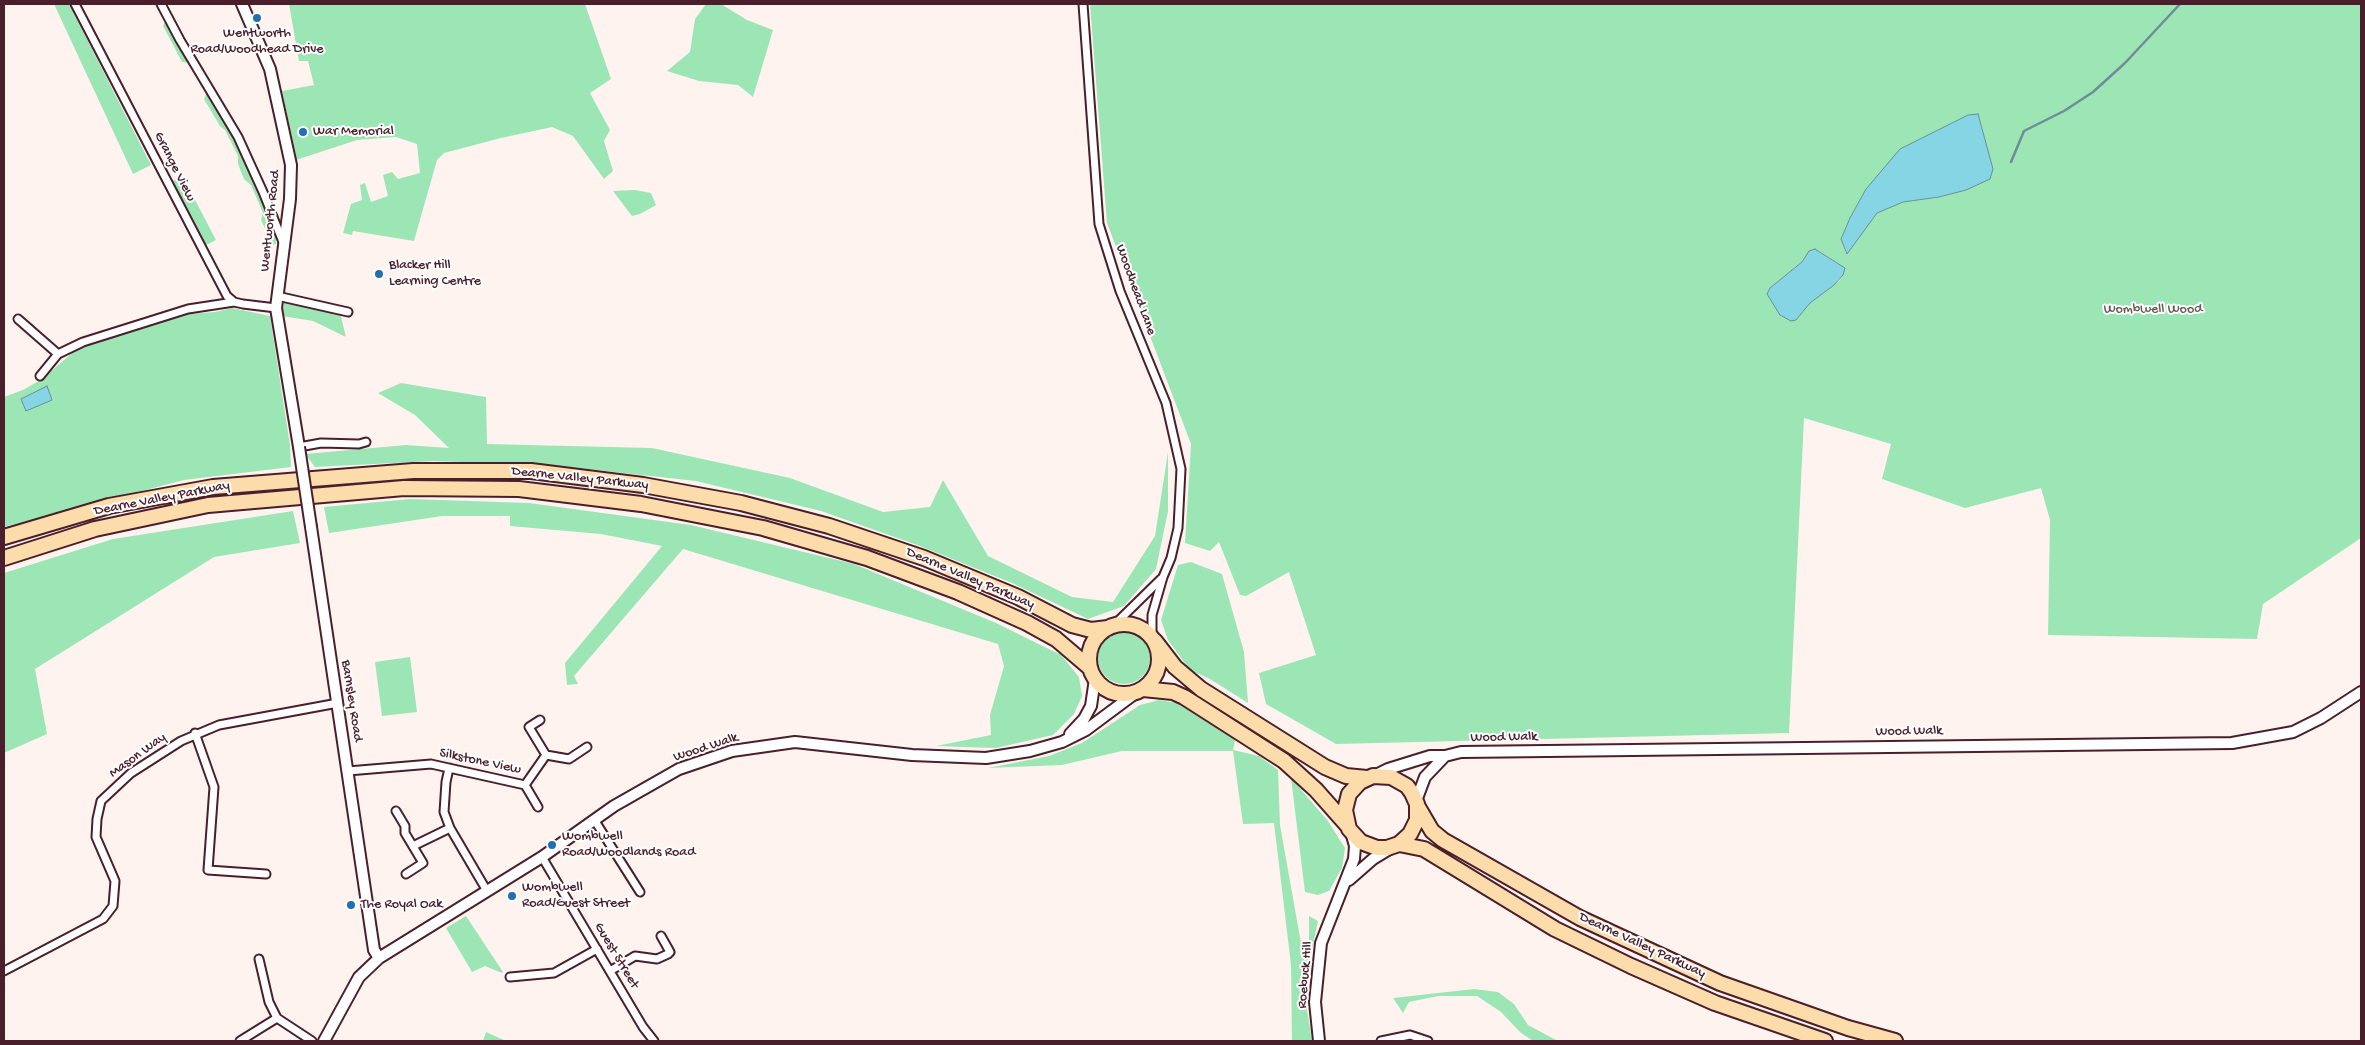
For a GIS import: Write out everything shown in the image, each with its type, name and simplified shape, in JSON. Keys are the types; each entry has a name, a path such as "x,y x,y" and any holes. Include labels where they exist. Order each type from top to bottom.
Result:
{"highway":[{"name":"Dearne Valley Parkway","path":"4,537 109,506 213,487 412,471 532,471 643,485 741,503 829,526 933,561 1018,596 1072,625 1091,630 1110,627"},
{"name":"Dearne Valley Parkway","path":"4,558 95,529 208,505 404,488 519,489 641,504 763,528 867,558 958,592 1027,623 1056,639 1093,674"},
{"path":"1130,624 1138,627 1153,639 1175,668 1201,689 1325,767 1346,776 1391,777 1400,780 1407,786 1417,803 1418,812 1414,827 1397,845 1386,848 1369,846 1354,836 1316,790 1284,761 1184,697 1168,691 1140,691 1118,694 1102,686 1093,674 1089,656 1092,645 1098,635 1110,627 1130,624"},
{"path":"1140,691 1157,673 1159,651 1153,639"},
{"path":"1348,827 1345,818 1346,802 1354,788 1370,777"},
{"name":"Dearne Valley Parkway","path":"1417,803 1424,820 1443,840 1580,918 1720,983 1848,1028 1895,1041"},
{"name":"Dearne Valley Parkway","path":"1397,845 1418,847 1431,853 1555,929 1631,966 1715,1003 1825,1041"}],"main road":[{"name":"Wentworth Road","path":"242,4 270,69 291,165 290,199 276,308 298,447"},
{"name":"Barnsley Road","path":"298,447 374,950 379,958"},
{"path":"1062,742 1084,719 1091,706 1093,674"},
{"name":"Wood Walk","path":"324,1041 359,977 379,958 542,857 614,806 679,769 732,752 795,742 912,755 986,758 1030,751 1062,742 1086,730 1140,691"},
{"name":"Wood Walk","path":"1370,777 1388,768 1430,756 1471,752 2232,743 2293,732 2321,718 2361,692"},
{"path":"1417,803 1425,777 1445,756"},
{"name":"Roebuck Hill","path":"1319,1041 1315,1002 1321,942 1356,852 1348,827"},
{"name":"Roebuck Hill","path":"1345,884 1365,865 1397,845"}],"street":[{"name":"Grange View","path":"75,4 221,286 227,296 234,302"},
{"path":"161,4 180,40 238,137 283,242"},
{"name":"Woodhead Lane","path":"1083,4 1099,224 1120,291 1166,403 1181,468 1178,528 1171,558 1163,577 1152,615 1153,639"},
{"path":"277,296 348,312"},
{"path":"40,376 58,354 83,342 188,309 234,302 276,308"},
{"path":"18,319 58,354"},
{"path":"298,447 321,443 359,444 366,442"},
{"name":"Woodhead Lane","path":"1110,627 1163,577"},
{"name":"Mason Way","path":"4,971 103,919 114,906 115,881 96,837 97,819 101,801 130,773 194,734 219,725 338,703"},
{"path":"540,720 529,727 546,755 568,758 587,747"},
{"path":"194,734 214,787 208,870 266,874"},
{"name":"Silkstone View","path":"348,771 431,764 525,785 546,755"},
{"path":"450,768 446,782 444,812 450,828 487,891"},
{"path":"525,785 538,807"},
{"path":"396,811 404,826 405,833 423,863 406,874"},
{"path":"595,821 640,892"},
{"path":"413,846 450,828"},
{"name":"Guest Street","path":"542,857 643,1027 654,1041"},
{"path":"610,971 634,956 657,960 668,954 670,952 660,936"},
{"path":"510,977 554,973 597,949"},
{"path":"259,959 269,1002 277,1018 312,1041"},
{"path":"240,1041 277,1018"},
{"path":"1381,1041 1410,1035 1428,1041"}],"green space":[{"path":"54,4 69,4 151,165 133,174"},
{"path":"289,4 585,4 611,79 590,93 610,130 604,141 613,171 604,179 573,136 552,127 501,138 444,153 437,160 414,241 353,231 352,235 343,233 351,204 362,200 360,185 365,183 371,202 388,196 383,175 392,172 398,179 420,173 417,144 396,137 357,140 296,160 282,91 314,85 308,61 299,61"},
{"path":"706,4 721,4 747,20 773,30 753,97 738,85 699,81 667,71 690,52 695,19"},
{"name":"Wombwell Wood","path":"1090,4 2361,4 2361,538 2263,604 2257,639 2048,635 2050,520 2041,488 1965,508 1882,479 1891,444 1804,418 1789,733 1336,744 1266,704 1259,673 1316,655 1289,572 1246,596 1240,595 1219,542 1210,551 1185,543 1191,444 1107,223","holes":["1968,115 1939,197 1903,202 1877,213 1846,253 1841,239 1866,189 1952,124","1819,251 1845,268 1840,280 1810,303 1796,320 1782,317 1767,294 1770,288"]},
{"path":"166,19 190,63 182,62 163,26"},
{"path":"207,93 235,138 276,232 276,244 273,245 261,220 263,213 251,185 244,179 238,164 238,156 225,130 220,126 204,99"},
{"path":"183,177 216,240 206,245 172,181"},
{"path":"635,190 651,193 656,205 640,214 632,216 613,191"},
{"path":"284,303 340,313 346,337 313,321 282,316"},
{"path":"232,308 270,316 290,445 291,467 184,480 4,527 4,397 23,390 42,379 78,348 188,314 215,312"},
{"path":"401,383 486,397 487,444 652,448 790,478 883,512 930,507 943,480 988,556 1072,597 1113,602 1155,536 1168,452 1168,511 1156,569 1124,606 1088,619 1012,583 920,546 821,511 696,481 551,465 433,461 315,467 305,454 406,445 449,448 415,415 378,393"},
{"path":"410,499 529,503 691,525 854,564 996,623 1061,655 1079,677 1082,696 1074,714 1053,735 996,748 936,746 991,735 990,715 1004,666 998,644 683,549 574,676 578,684 567,685 565,663 662,546 601,534 510,526 510,516 442,516 329,533 324,507"},
{"path":"293,511 300,543 214,557 35,669 47,734 4,753 4,573 113,539"},
{"path":"1191,562 1222,574 1244,652 1248,703 1210,679 1190,670 1168,640 1161,620 1178,565"},
{"path":"1119,632 1129,632 1143,639 1150,653 1150,663 1143,677 1129,684 1119,684 1109,680 1102,673 1098,663 1098,653 1102,643 1109,636"},
{"path":"410,657 417,712 382,716 375,662"},
{"path":"1159,700 1177,703 1235,740 1233,750 1259,756 1278,770 1280,825 1301,943 1309,944 1309,916 1318,921 1310,959 1306,1003 1312,1041 1292,1041 1291,965 1274,823 1243,824 1233,751 1122,751 1062,765 988,768 1049,756 1082,743 1140,705"},
{"path":"1291,778 1328,821 1345,848 1342,868 1329,891 1318,895 1305,892"},
{"path":"466,916 502,973 485,966 472,972 446,928"},
{"path":"1474,989 1498,992 1514,1004 1528,1025 1558,1041 1533,1041 1520,1032 1501,1012 1477,996 1438,996 1409,1002 1403,1013 1393,998"},
{"path":"486,1032 506,1041 483,1041"}],"water":[{"path":"1978,114 1993,169 1990,179 1966,190 1939,197 1903,202 1877,213 1847,254 1841,239 1850,218 1866,189 1900,149 1968,115"},
{"path":"1815,249 1845,268 1843,275 1834,285 1810,303 1796,320 1791,321 1780,315 1767,294 1770,288 1802,262 1809,251"},
{"path":"47,386 52,400 26,411 21,399"}],"waterway":[{"path":"2011,162 2024,131 2064,111 2093,92 2125,63 2180,4"}],"place":[{"name":"Wentworth Road/Woodhead Drive","path":"257,18"},
{"name":"War Memorial","path":"303,132"},
{"name":"Blacker Hill Learning Centre","path":"379,274"},
{"name":"Wombwell Road/Woodlands Road","path":"552,845"},
{"name":"Wombwell Road/Guest Street","path":"512,896"},
{"name":"The Royal Oak","path":"351,905"}]}
